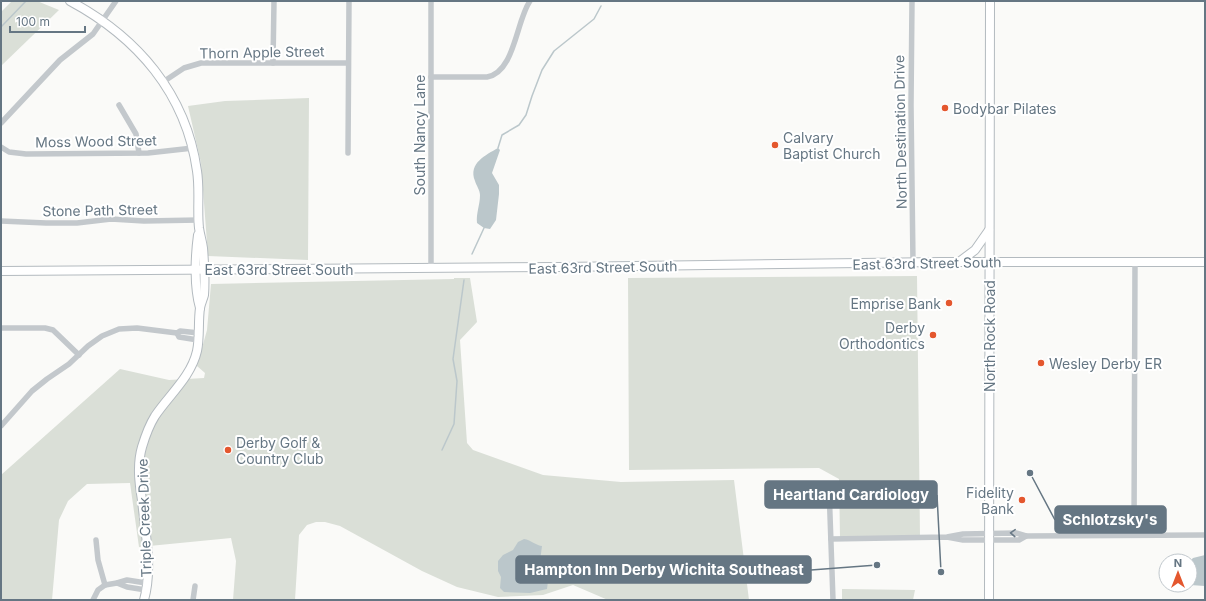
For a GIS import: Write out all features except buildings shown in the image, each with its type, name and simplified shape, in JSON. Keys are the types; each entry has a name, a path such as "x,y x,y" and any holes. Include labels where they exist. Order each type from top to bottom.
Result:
{"main road":[{"name":"Triple Creek Drive","path":"70,1 103,21 135,47 148,61 163,82 180,112 193,148 197,171 199,224 196,248 200,270 197,296 200,308 197,352 186,375 154,417 142,447 139,466 148,550 144,600"},
{"name":"North Rock Road","path":"989,600 990,1"},
{"path":"960,262 975,250 989,230"},
{"name":"East 63rd Street South","path":"1,271 960,262 1205,262"}],"street":[{"path":"1,123 60,61 93,34 116,1"},
{"path":"273,63 274,1"},
{"path":"348,153 345,63 349,1"},
{"name":"South Nancy Lane","path":"430,1 431,268"},
{"path":"431,77 487,77 500,71 508,59 524,12 530,1"},
{"name":"North Destination Drive","path":"912,1 911,105 914,263"},
{"name":"Thorn Apple Street","path":"163,82 184,68 201,63 345,63"},
{"path":"119,106 136,134 139,153"},
{"name":"Moss Wood Street","path":"1,147 9,152 26,154 139,153 177,151 193,148"},
{"name":"Stone Path Street","path":"1,221 77,223 111,219 199,224"},
{"path":"1134,535 1135,262"},
{"path":"1,328 45,328 53,330 79,355"},
{"path":"1,426 32,391 69,364 96,339 108,333 119,329 136,328 178,333 179,338 198,336"},
{"path":"829,487 833,600"},
{"path":"831,539 947,537 964,534 989,537 1016,533 1026,536 1205,535"},
{"path":"96,540 98,560 105,585"},
{"path":"93,600 98,590 105,585 117,583 126,587 146,586"},
{"path":"193,600 195,586"}],"shaded area":[{"path":"12,1 37,1 59,10 1,66 1,12"},
{"path":"309,98 308,260 208,256 201,163 188,106 225,101"},
{"path":"498,148 500,150 492,173 499,185 499,194 496,220 490,229 484,228 477,223 480,195 473,175 476,164 479,160"},
{"path":"917,276 920,536 840,537 839,479 819,468 629,470 628,278"},
{"path":"470,278 477,322 460,340 467,443 473,450 543,475 621,482 734,480 749,600 608,600 573,585 543,595 498,597 457,587 422,571 340,526 325,522 316,522 307,525 299,535 295,600 233,600 236,561 231,538 139,547 130,483 87,484 68,501 59,520 52,600 1,600 1,475 120,369 169,380 204,378 205,373 197,366 207,330 211,284"},
{"path":"524,539 542,546 540,561 548,581 547,589 530,593 504,592 500,588 501,577 498,571 498,561 503,555 513,550 518,542"},
{"path":"1205,555 1205,586 1198,586 1198,557"},
{"path":"842,589 915,590 913,600 842,600"}],"waterway":[{"path":"1,27 26,1"},
{"path":"498,148 502,135 519,125 526,115 542,70 554,51 594,19 601,6"},
{"path":"472,254 484,228"},
{"path":"442,450 454,424 457,381 453,359 464,280"}],"place":[{"name":"Bodybar Pilates","path":"945,108"},
{"name":"Calvary Baptist Church","path":"775,145"},
{"name":"Emprise Bank","path":"949,303"},
{"name":"Derby Orthodontics","path":"933,335"},
{"name":"Wesley Derby ER","path":"1041,363"},
{"name":"Derby Golf & Country Club","path":"228,450"},
{"name":"Schlotzsky's","path":"1030,473"},
{"name":"Fidelity Bank","path":"1022,500"},
{"name":"Hampton Inn Derby Wichita Southeast","path":"877,565"},
{"name":"Heartland Cardiology","path":"941,572"}]}
